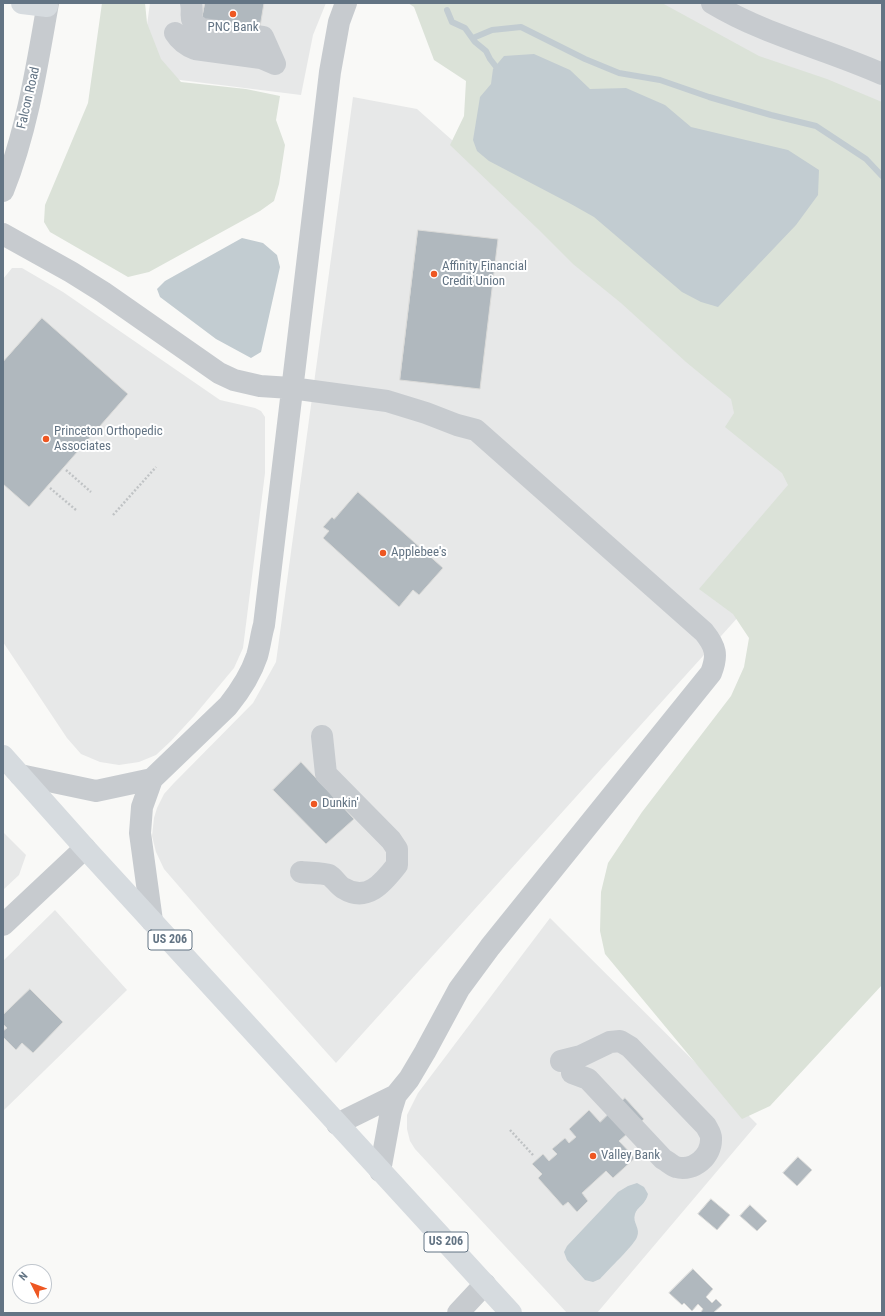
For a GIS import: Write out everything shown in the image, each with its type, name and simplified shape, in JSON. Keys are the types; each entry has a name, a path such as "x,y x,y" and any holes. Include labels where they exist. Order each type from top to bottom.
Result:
{"highway":[{"path":"22,3 48,5"},
{"name":"US 206","path":"3,756 85,848 511,1313"}],"street":[{"path":"152,921 140,833 142,807 152,779 228,706 249,675 257,656 264,625 330,72 340,22 346,3"},
{"path":"712,3 749,23 794,41 860,64 882,74"},
{"name":"Falcon Road","path":"3,191 11,171 28,111 48,5"},
{"path":"190,15 196,26 202,29 263,37 275,64 261,58 189,47 179,39 181,18 190,15"},
{"path":"3,234 71,272 219,373 234,380 260,386 292,388 387,401 476,430 704,632 712,641 715,650 716,662 711,673 490,947 460,989 409,1079 396,1095 391,1111 380,1171"},
{"path":"301,872 329,875 343,887 357,894 367,893 377,887 397,865 397,849 391,840 326,774 322,736"},
{"path":"20,775 96,791 152,779"},
{"path":"3,925 85,848"},
{"path":"620,1041 630,1047 706,1126 711,1137 709,1151 700,1163 688,1167 676,1167 663,1159 588,1079 567,1067 582,1056 610,1042 620,1041"},
{"path":"337,1124 396,1095"},
{"path":"458,1313 485,1284"}],"path":[{"path":"113,515 156,467"},
{"path":"66,470 91,492"},
{"path":"50,488 76,510"},
{"path":"510,1130 534,1155"}],"shaded area":[{"path":"102,3 145,3 147,23 161,59 181,82 246,89 280,96 276,120 285,145 279,184 274,201 260,211 149,272 128,277 50,232 44,222 45,205 88,103"},
{"path":"150,3 326,3 313,35 301,95 140,75"},
{"path":"408,3 662,3 759,56 827,79 882,102 882,985 770,1106 742,1119 605,954 600,931 601,892 608,863 642,812 731,696 744,667 749,638 733,614 699,589 788,485 782,473 725,427 734,413 731,399 686,362 621,303 573,264 450,145 464,116 466,81 434,60 414,7"},
{"path":"652,3 882,3 882,123"},
{"path":"534,54 570,70 590,89 626,88 665,105 691,127 788,150 819,170 818,195 796,225 718,307 701,302 682,292 594,217 489,161 477,151 473,140 480,97 491,84 493,69 504,56"},
{"path":"353,97 417,109 850,493 336,1063 164,869 156,852 152,836 154,818 164,794 253,703 276,662"},
{"path":"242,238 263,243 277,255 280,267 261,352 251,358 216,339 160,297 157,289 165,281"},
{"path":"12,268 22,268 63,292 220,400 255,408 261,411 265,417 265,473 243,648 234,668 194,716 156,755 139,762 119,765 100,762 81,754 67,738 3,642 3,279"},
{"path":"3,832 26,855 19,875 3,890"},
{"path":"55,910 127,990 3,1111 3,961"},
{"path":"550,918 757,1124 597,1313 567,1313 415,1149 410,1141 407,1129 407,1115 418,1093"},
{"path":"637,1183 644,1187 648,1194 634,1217 638,1231 637,1237 600,1279 593,1282 585,1280 567,1260 564,1252 567,1246 618,1192"}],"building":[{"name":"PNC Bank","path":"205,3 264,3 259,33 201,24"},
{"path":"418,230 498,239 480,389 400,380"},
{"name":"Princeton Orthopedic Associates","path":"42,318 128,394 29,507 3,484 3,362"},
{"name":"Applebee's","path":"358,492 443,568 419,595 413,590 399,607 323,538 329,531 323,527 332,517 334,519"},
{"name":"Dunkin'","path":"301,762 354,819 326,844 273,790"},
{"path":"30,989 63,1022 33,1053 22,1043 16,1050 3,1037 3,1031 7,1028 3,1024 3,1015"},
{"name":"Valley Bank","path":"625,1098 644,1119 619,1141 635,1158 613,1178 606,1171 582,1193 588,1201 577,1212 568,1202 563,1206 538,1178 542,1174 532,1164 543,1154 549,1161 557,1154 552,1149 565,1138 569,1143 576,1137 569,1129 589,1110 600,1122"},
{"path":"798,1157 812,1170 797,1186 783,1173"},
{"path":"711,1199 730,1215 717,1230 698,1214"},
{"path":"750,1205 767,1221 757,1231 740,1216"},
{"path":"693,1269 713,1289 706,1297 712,1303 716,1299 722,1305 713,1313 701,1313 703,1309 698,1304 692,1311 684,1303 682,1305 669,1293"}],"waterway":[{"path":"447,10 452,22 465,28 475,42 486,51 497,68"},
{"path":"473,38 492,30 521,27 585,59 619,73 660,80 709,97 816,126 866,159 882,176"}],"place":[{"name":"PNC Bank","path":"233,14"},
{"name":"Affinity Financial Credit Union","path":"434,274"},
{"name":"Princeton Orthopedic Associates","path":"46,439"},
{"name":"Applebee's","path":"383,553"},
{"name":"Dunkin'","path":"314,804"},
{"name":"Valley Bank","path":"593,1156"}]}
